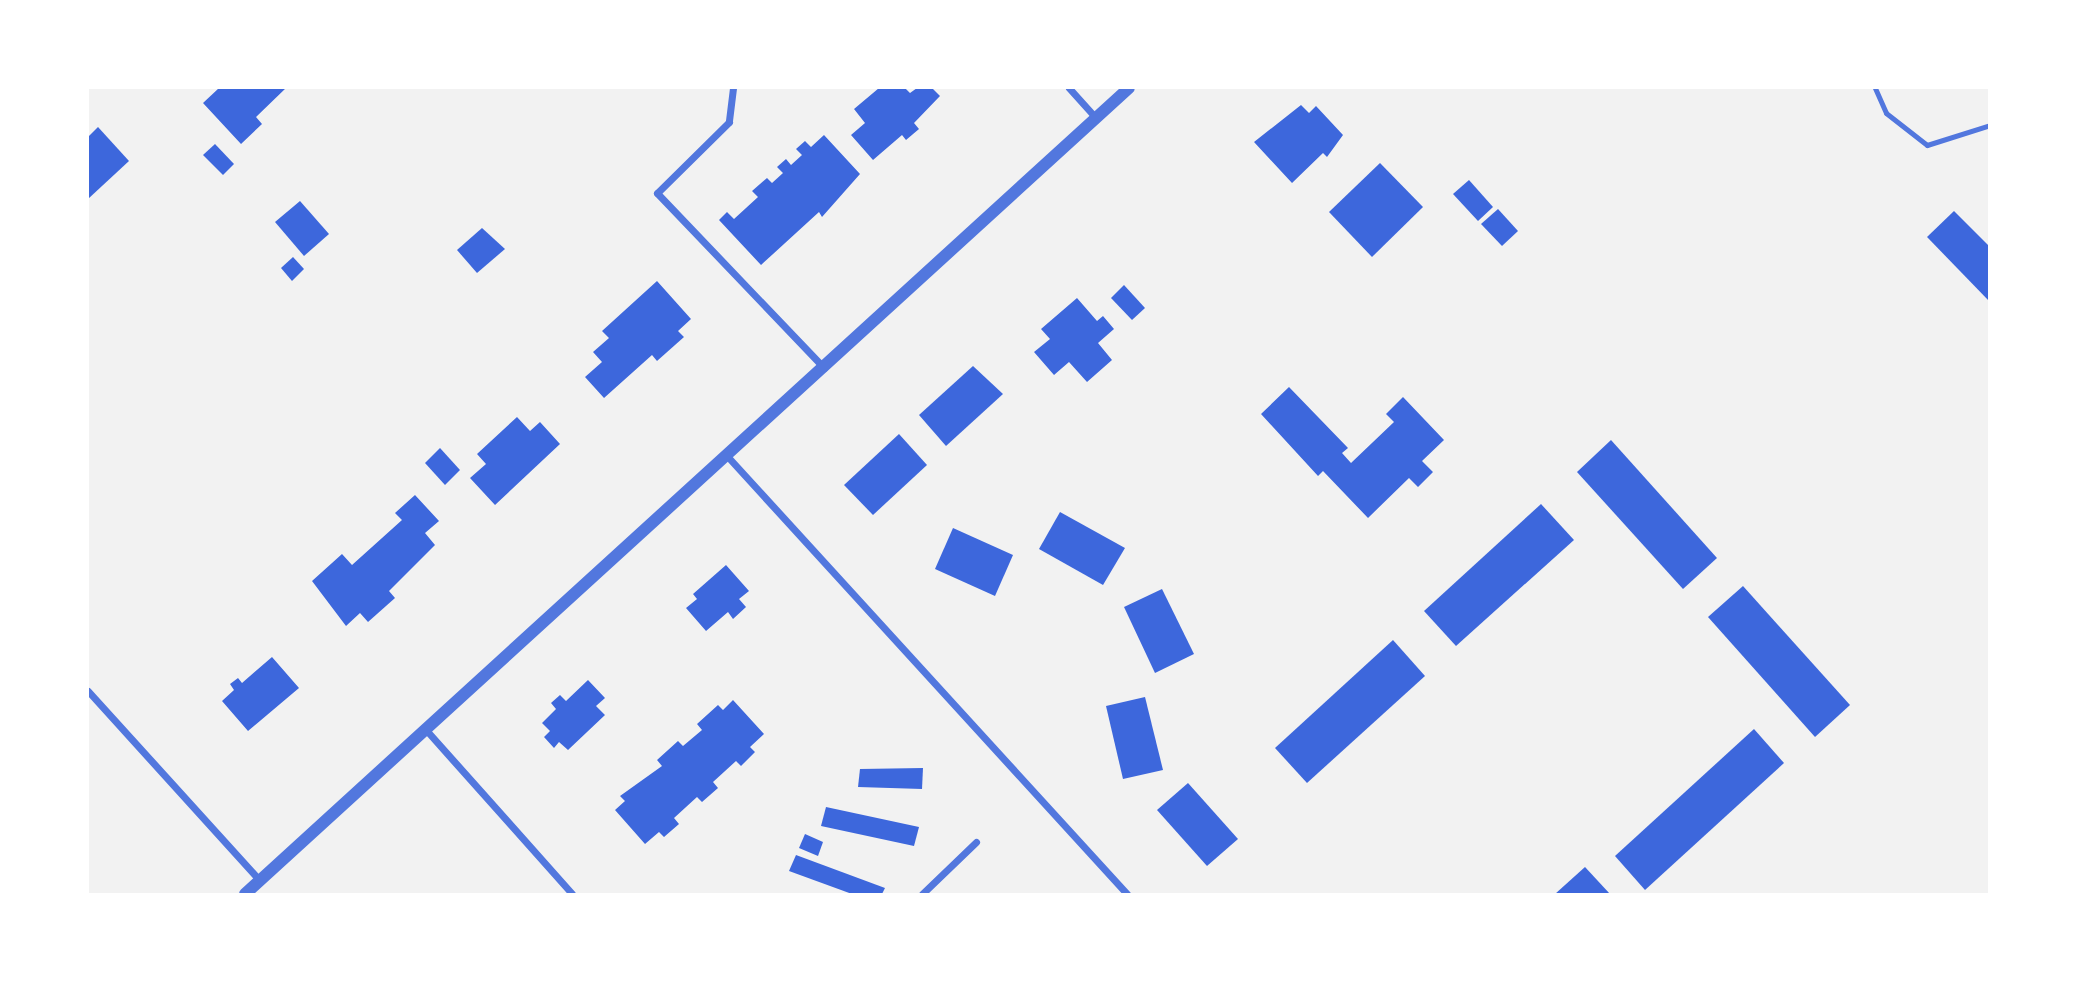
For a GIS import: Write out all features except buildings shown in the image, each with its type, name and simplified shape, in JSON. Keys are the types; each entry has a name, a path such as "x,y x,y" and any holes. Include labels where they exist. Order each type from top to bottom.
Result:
{"street":[{"path":"733,88 729,122 657,193 824,368"},
{"path":"1069,88 1097,118"},
{"path":"245,894 728,457 1129,88"},
{"path":"728,457 1127,894"},
{"path":"88,691 260,881"},
{"path":"427,731 572,894"},
{"path":"922,894 976,842"}],"lane":[{"path":"1875,88 1886,113 1927,145 1990,125"}]}
